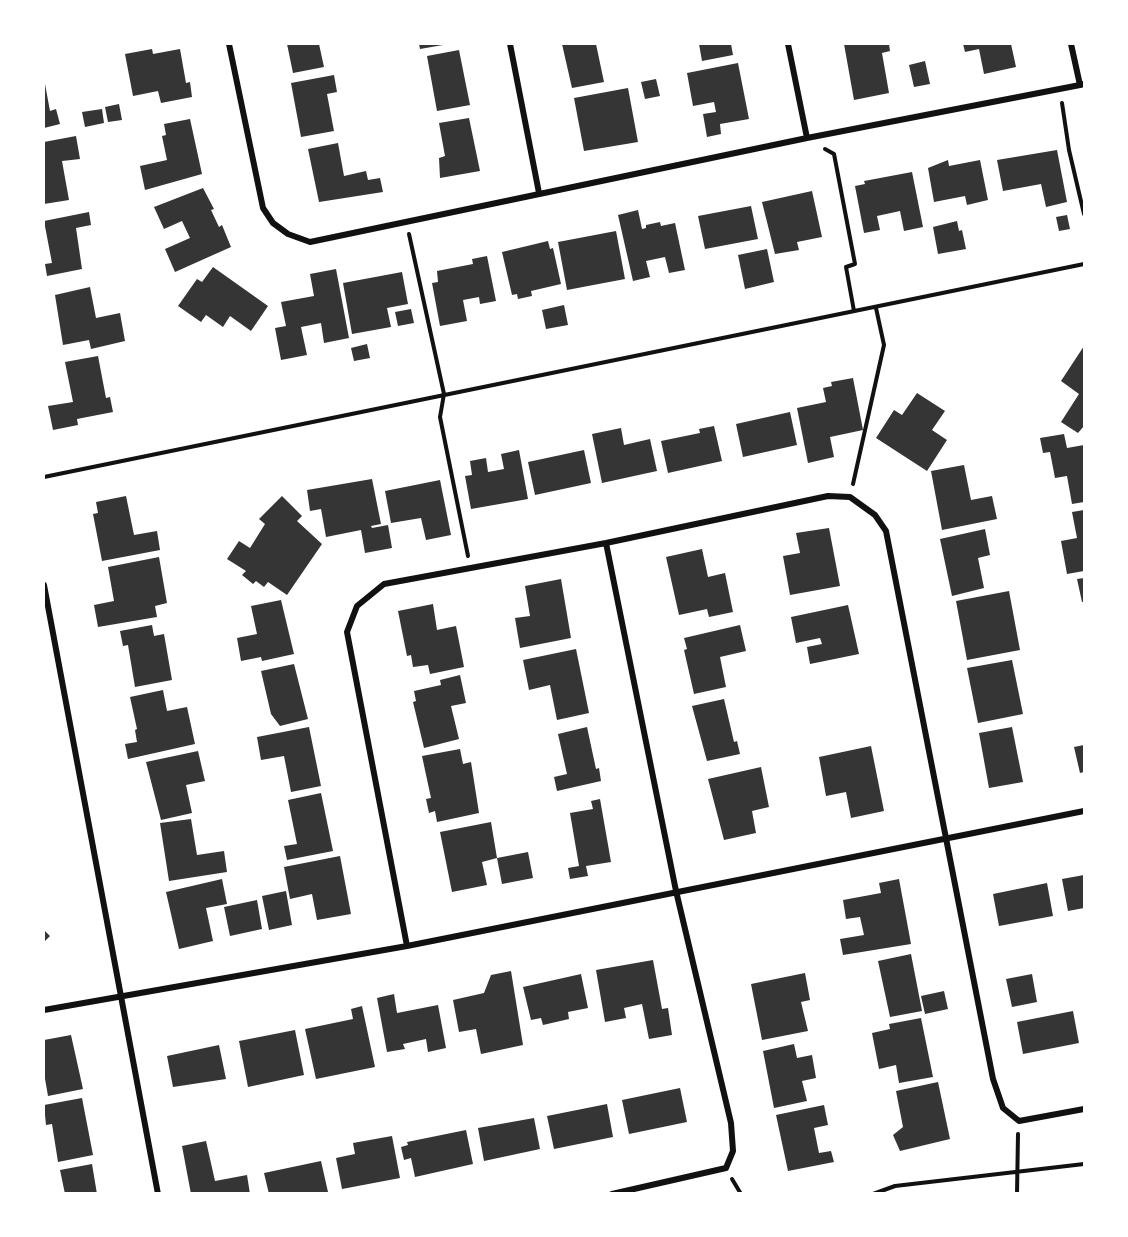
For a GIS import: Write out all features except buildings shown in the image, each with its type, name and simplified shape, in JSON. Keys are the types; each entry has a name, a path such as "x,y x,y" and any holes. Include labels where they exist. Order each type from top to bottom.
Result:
{"street":[{"path":"229,44 263,208 273,223 288,234 310,242 807,138 1082,85 1071,44"},
{"path":"510,44 539,193"},
{"path":"788,44 807,138"},
{"path":"407,946 347,632 357,606 384,584 470,566 606,543 828,496 850,497 875,515 886,531 993,1079 1003,1108 1019,1121 1084,1109"},
{"path":"606,543 676,891 731,1123 733,1151 726,1168 612,1194"},
{"path":"44,585 158,1194"},
{"path":"44,1010 407,946 676,891 946,841 1084,811"}],"path":[{"path":"1060,90 1069,150 1084,214"},
{"path":"807,138 834,154 855,264 846,267 854,311"},
{"path":"406,222 444,394 440,417 470,566"},
{"path":"44,477 1084,264"},
{"path":"850,497 884,345 876,308"},
{"path":"1017,1194 1015,1174 1019,1121"},
{"path":"873,1194 895,1186 1015,1174 1084,1164"}]}
